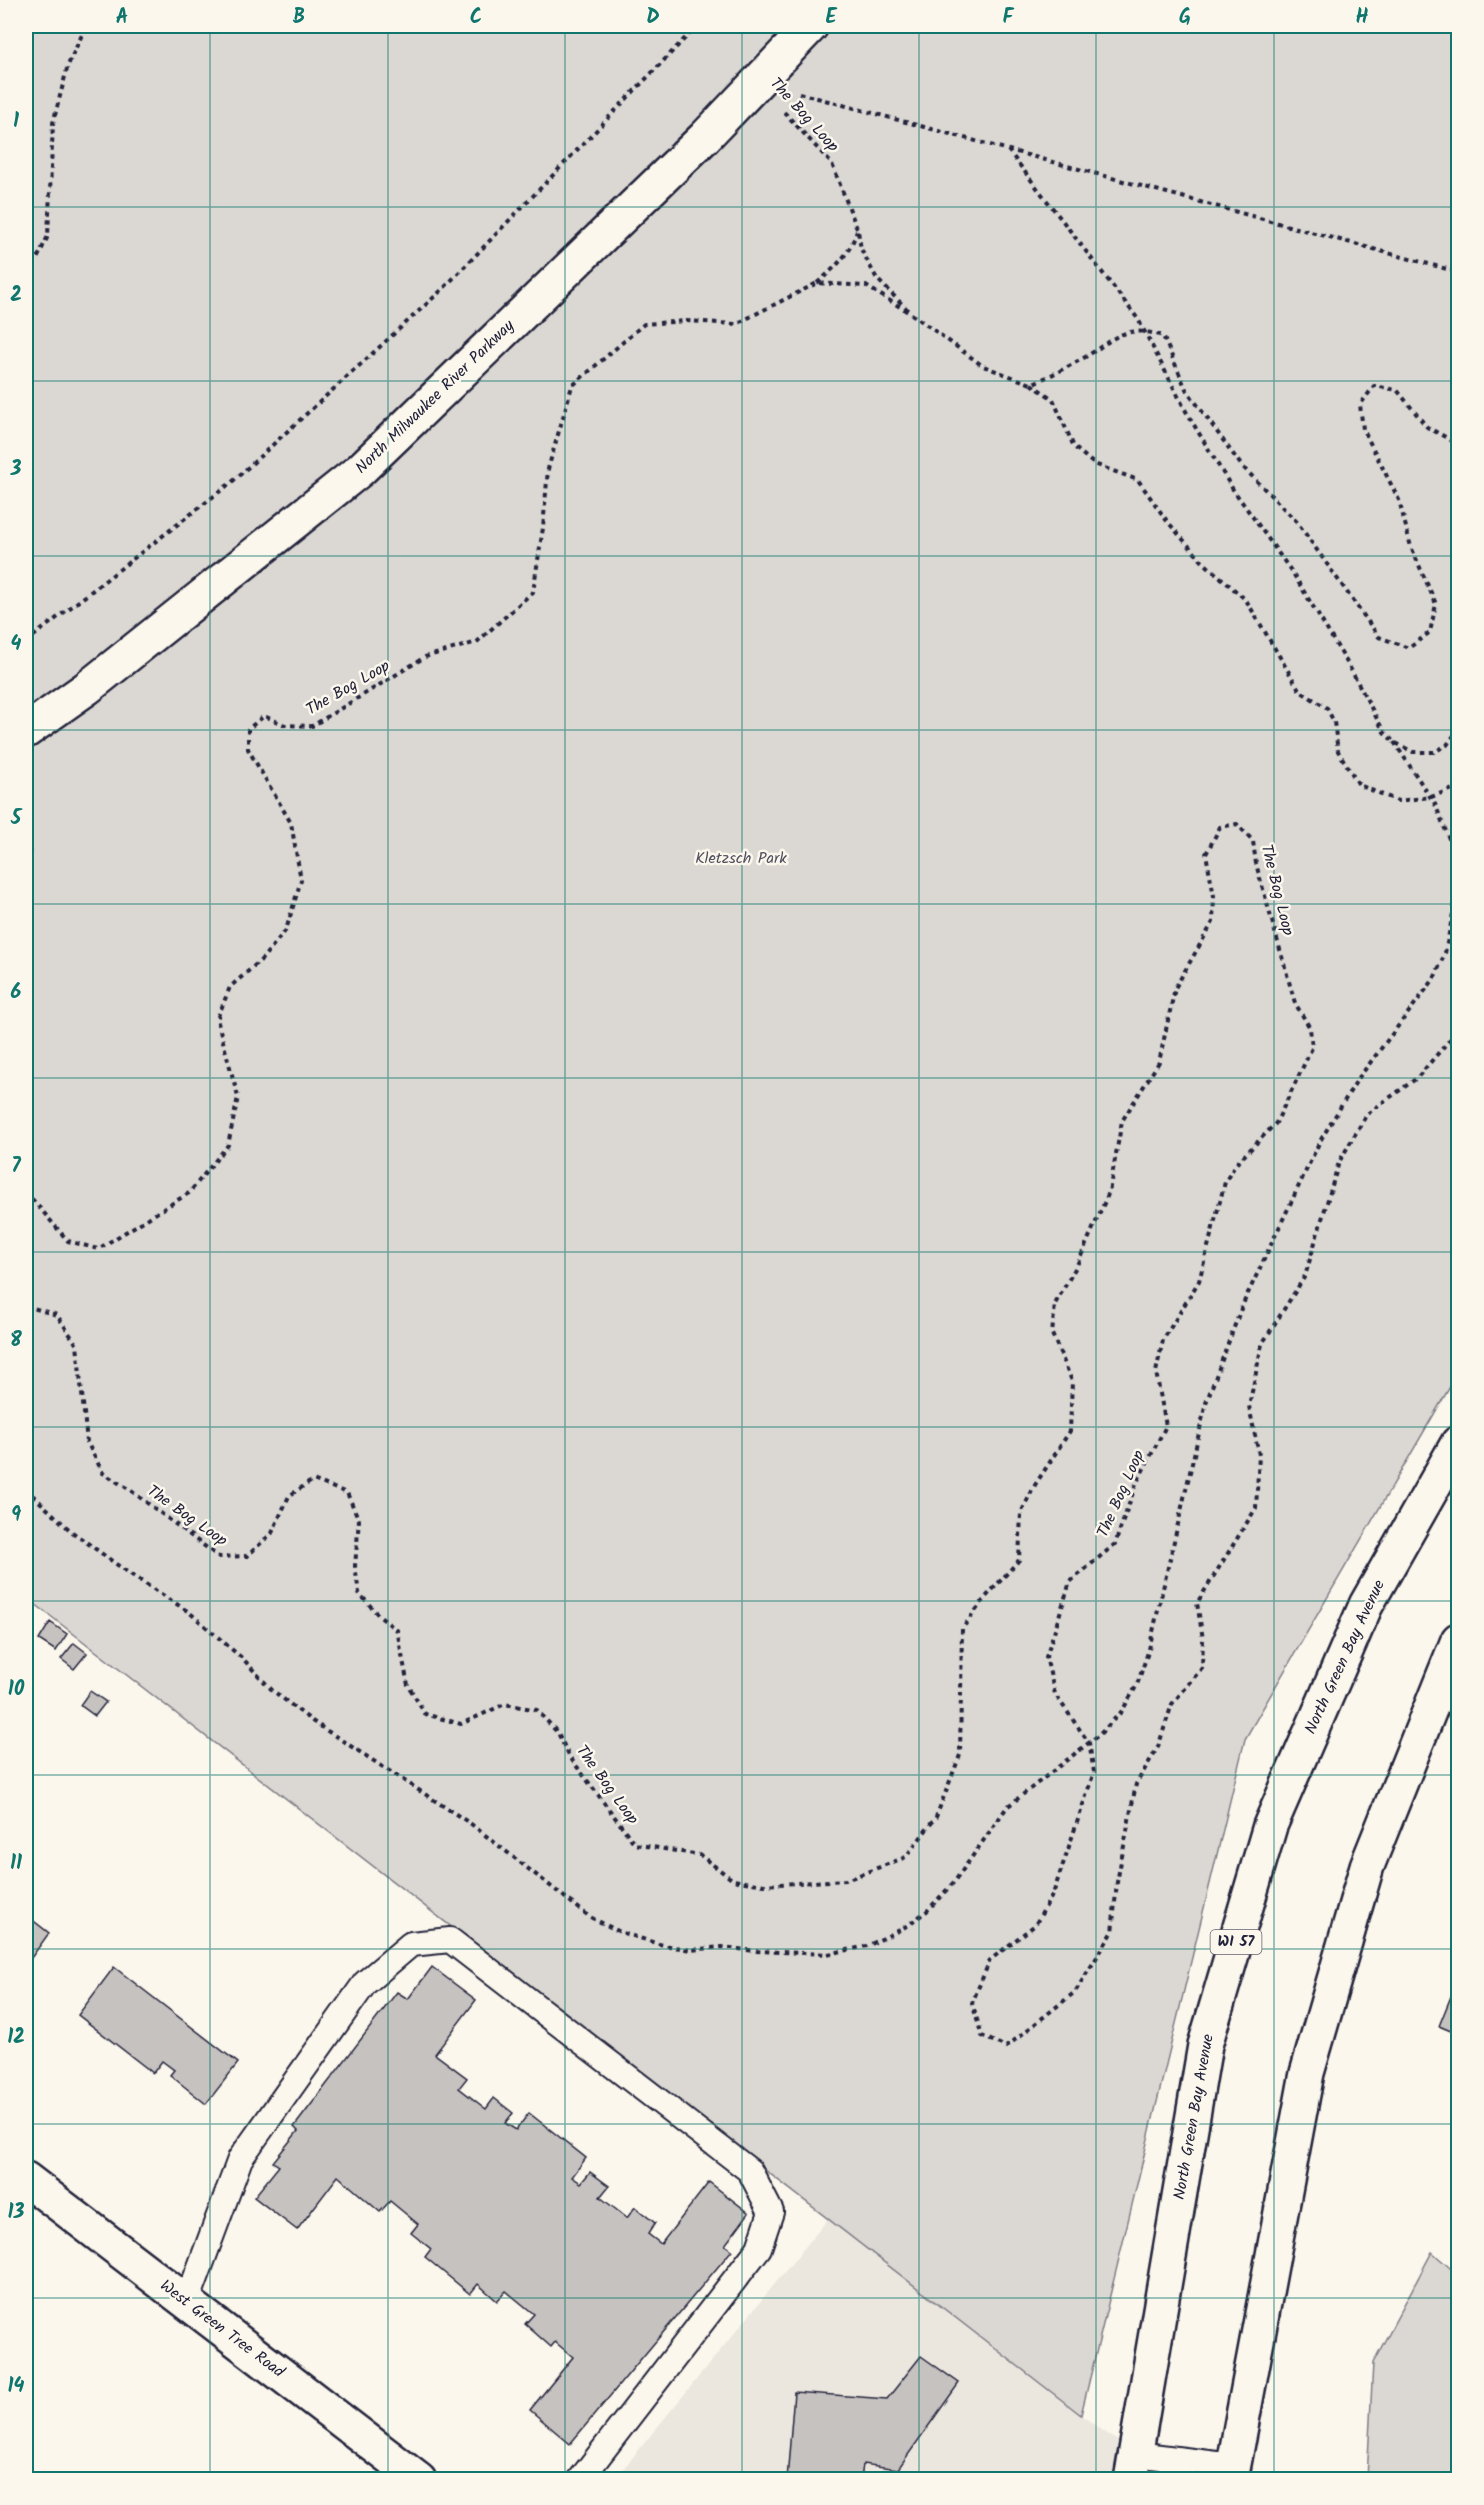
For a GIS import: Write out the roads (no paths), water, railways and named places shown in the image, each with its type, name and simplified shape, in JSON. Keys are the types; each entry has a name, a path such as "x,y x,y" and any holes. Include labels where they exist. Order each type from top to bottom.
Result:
{"main road":[{"name":"North Milwaukee River Parkway","path":"26,731 87,688 360,470 705,137 812,26"},
{"name":"North Green Bay Avenue","path":"1133,2467 1205,2045 1270,1826 1366,1605 1458,1443"},
{"path":"1232,2473 1307,2073 1367,1866 1458,1641"},
{"name":"West Green Tree Road","path":"26,2179 187,2302 403,2474"}],"lane":[{"path":"187,2302 240,2159 365,1983 411,1944 450,1940 750,2171 771,2212 759,2248 580,2480"},
{"path":"1133,2467 1232,2473"}],"park label":[{"name":"Kletzsch Park","path":"741,858"}]}
